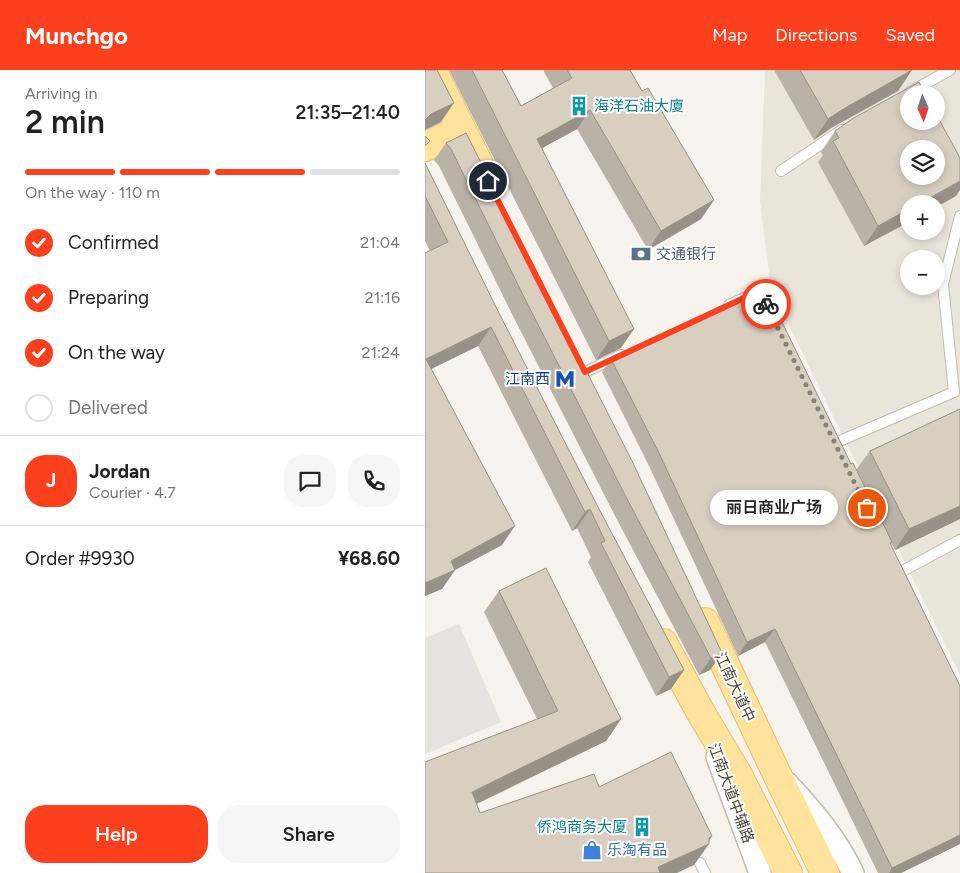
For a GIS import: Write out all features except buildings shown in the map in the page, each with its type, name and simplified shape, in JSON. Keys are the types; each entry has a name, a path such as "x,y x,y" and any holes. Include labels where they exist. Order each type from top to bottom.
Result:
{"main road":[{"path":"432,70 492,190"},
{"path":"425,147 461,129"},
{"path":"580,364 597,398"},
{"name":"江南大道中","path":"694,598 825,873"},
{"path":"651,620 701,713 738,775 788,873"}],"street":[{"name":"江南大道中辅路","path":"701,713 761,873"},
{"path":"773,766 832,835 853,873"}],"lane":[{"path":"925,85 950,70"},
{"path":"781,171 834,134 849,126"},
{"path":"835,443 954,392 943,284 960,216"},
{"path":"715,311 759,291 768,309"},
{"path":"580,364 628,352"},
{"path":"899,573 960,540"},
{"path":"700,863 705,873"}],"shaded area":[{"path":"765,70 960,70 960,675 771,289 760,201"},
{"path":"459,624 501,722 425,754 425,638"}],"way so far":[{"path":"766,304 867,508"}],"place":[{"name":"海洋石油大廈","path":"579,106"},
{"name":"交通银行","path":"641,254"},
{"name":"江南西","path":"565,379"},
{"name":"丽日商业广场","path":"867,508"},
{"name":"侨鸿商务大厦","path":"642,827"},
{"name":"乐淘有品","path":"592,850"}],"route":[{"path":"488,181 585,372 759,291 766,304"}]}
